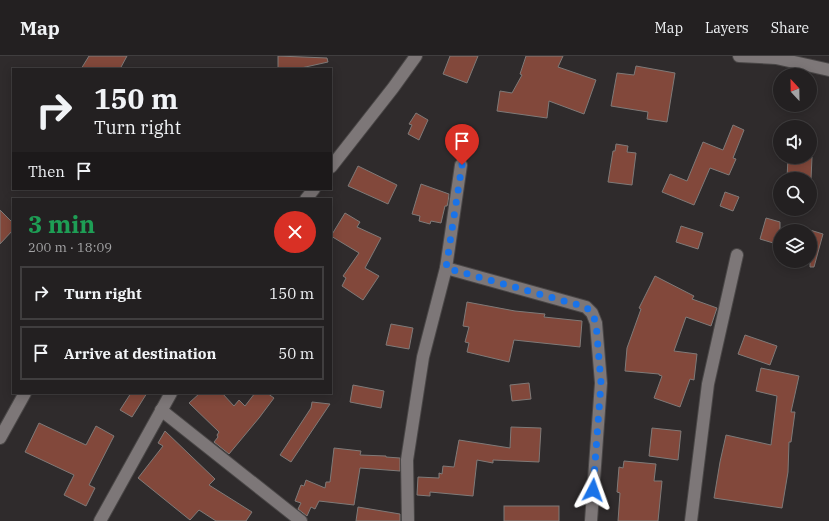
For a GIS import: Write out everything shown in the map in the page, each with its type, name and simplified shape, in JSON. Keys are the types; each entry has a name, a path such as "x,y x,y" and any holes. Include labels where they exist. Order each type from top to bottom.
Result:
{"street":[{"path":"332,167 416,56"},
{"path":"739,56 776,58 829,70"},
{"path":"408,521 407,460 424,358 446,268 462,165"},
{"path":"307,198 313,190"},
{"path":"692,521 708,384 736,255"},
{"path":"446,268 586,307 592,313 596,323 601,383 591,521"},
{"path":"0,438 24,394"},
{"path":"100,521 170,394"},
{"path":"161,410 301,521"}],"building":[{"path":"89,56 127,56 121,68 82,68"},
{"path":"278,56 327,58 328,62 301,68 278,68"},
{"path":"450,56 478,56 467,83 443,74"},
{"path":"526,56 563,56 558,67 596,80 584,114 549,101 547,118 497,111 500,91 512,93 522,75 520,74"},
{"path":"636,66 675,73 667,122 647,119 648,112 611,106 617,73 634,75"},
{"path":"416,113 428,120 419,140 408,134 412,125 409,124"},
{"path":"733,125 744,130 733,158 736,159 729,175 710,168 694,205 662,192 670,174 687,181 703,142 723,150"},
{"path":"616,144 628,146 627,152 636,153 632,185 608,182 613,151 615,151"},
{"path":"788,164 812,164 811,172 787,172"},
{"path":"358,166 397,185 388,204 348,186"},
{"path":"421,184 449,194 447,206 445,206 441,223 431,221 430,224 419,221 420,216 412,214"},
{"path":"725,192 739,197 733,211 720,206"},
{"path":"0,210 12,222 12,231 0,244"},
{"path":"345,213 360,222 357,227 381,238 365,268 379,276 363,300 342,286 346,278 343,276 359,253 332,237"},
{"path":"766,218 780,222 780,224 773,224 773,243 760,239"},
{"path":"681,226 703,233 698,249 676,242"},
{"path":"817,232 823,234 817,256"},
{"path":"655,276 694,296 692,299 717,308 711,326 686,317 674,351 697,354 694,380 690,379 680,407 654,398 662,376 659,374 625,371 627,348 641,309 639,308"},
{"path":"467,302 515,311 545,314 544,317 582,321 580,347 514,340 509,362 467,352 469,343 465,342 469,327 463,326"},
{"path":"391,324 413,328 409,349 386,345"},
{"path":"745,335 777,346 770,365 738,354"},
{"path":"761,368 799,376 791,412 795,412 791,442 789,442 788,472 782,508 714,498 726,435 771,445 777,396 756,391"},
{"path":"529,383 531,399 512,401 510,385"},
{"path":"353,385 384,391 381,408 350,402"},
{"path":"130,394 146,394 132,417 120,410"},
{"path":"199,394 223,394 234,406 239,400 245,406 254,394 268,394 274,398 229,454 214,442 218,437 217,435 219,432 189,403"},
{"path":"312,402 330,404 291,462 280,455 311,408"},
{"path":"39,423 86,445 96,426 114,436 89,485 95,488 86,506 64,495 74,475 25,452"},
{"path":"511,427 541,428 539,462 493,460 493,463 477,460 473,496 430,492 430,496 417,495 418,477 439,478 439,473 442,474 443,466 454,467 459,440 510,448"},
{"path":"652,428 681,431 678,460 649,456"},
{"path":"165,431 215,479 209,485 252,512 246,521 216,521 199,510 190,520 138,478 163,446 158,443"},
{"path":"334,448 361,451 360,455 400,458 400,471 360,468 354,505 319,501 315,509 311,507 307,516 298,509 301,503 295,501 301,485 304,486 306,480 325,488 326,482 330,482"},
{"path":"624,461 656,464 654,481 662,481 658,521 618,521 620,493 617,492 619,467 623,468"},
{"path":"504,506 559,506 559,521 504,521"},
{"path":"358,507 400,514 400,521 356,521"}],"route":[{"path":"462,165 446,268 586,307 592,313 596,323 601,383 593,490"}]}
